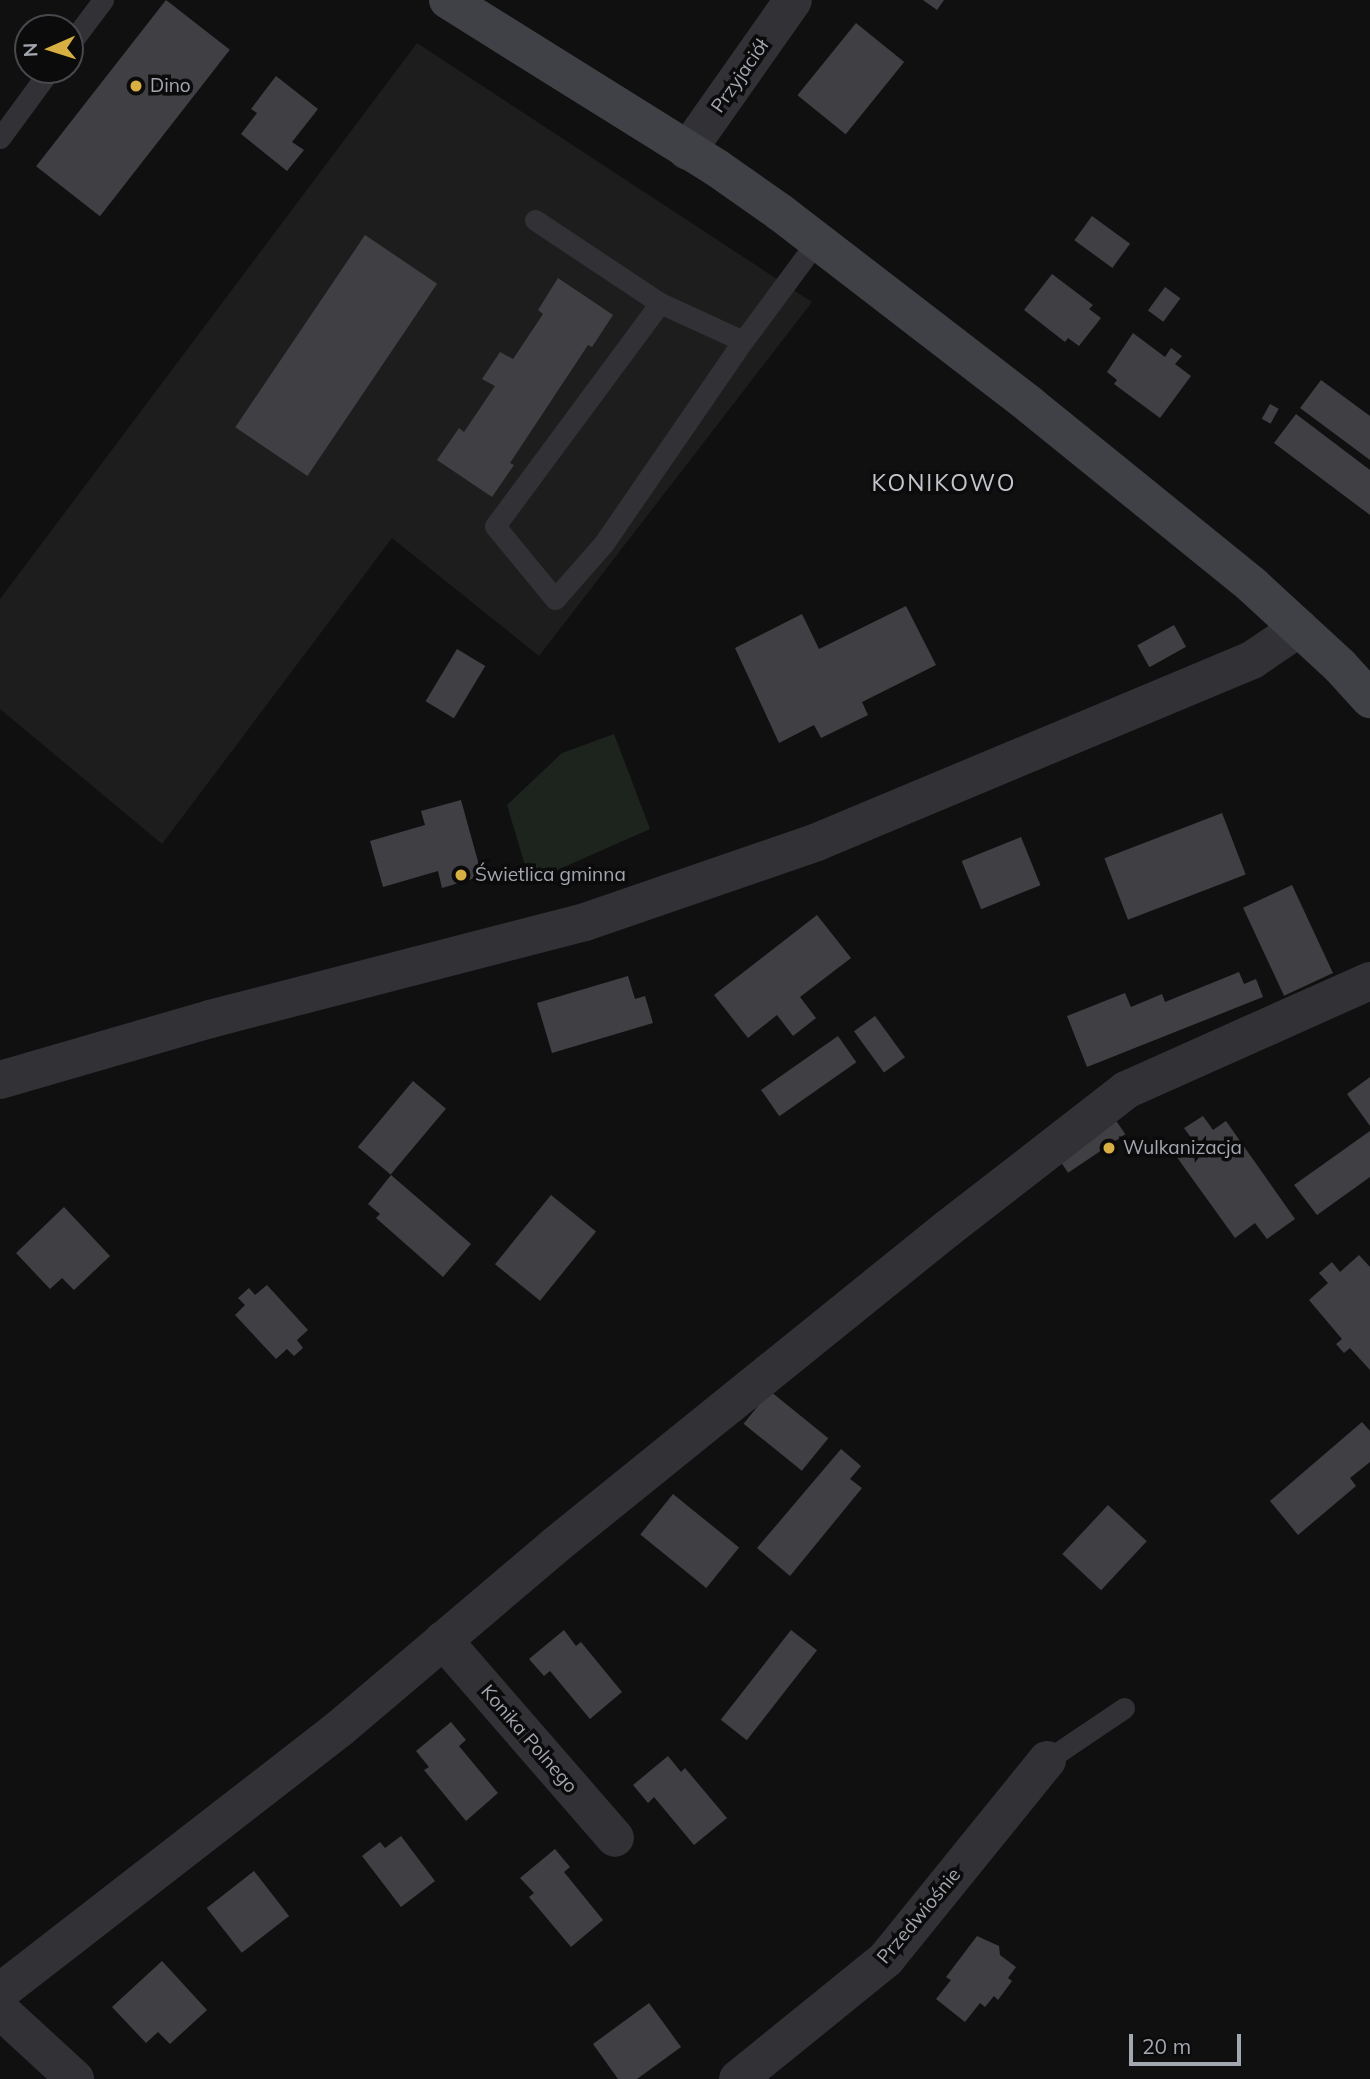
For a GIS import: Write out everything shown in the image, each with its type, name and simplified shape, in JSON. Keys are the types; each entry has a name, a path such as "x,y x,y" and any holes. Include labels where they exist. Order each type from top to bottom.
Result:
{"main road":[{"path":"448,0 748,189 817,241 1124,481 1299,628 1370,699"}],"street":[{"name":"Przyjaciół","path":"688,151 793,0"},
{"path":"0,1080 210,1019 585,922 817,842 1252,660 1299,628"},
{"path":"0,1992 339,1729 557,1544 947,1229 1126,1090 1370,981"},
{"name":"Konika Polnego","path":"443,1640 615,1838"},
{"name":"Przedwiośnie","path":"738,2079 886,1959 1047,1760"},
{"path":"0,2010 75,2079"}],"lane":[{"path":"84,25 103,0"},
{"path":"0,138 40,84"},
{"path":"535,220 660,303 743,341"},
{"path":"660,303 495,526 555,600 604,543 743,341 817,241"},
{"path":"1047,1760 1124,1708"}],"shaded area":[{"path":"417,43 812,302 539,656 392,538 162,844 0,709 0,599"},
{"path":"614,734 650,829 530,882 507,805 562,753"}],"building":[{"path":"166,0 230,50 100,216 36,166"},
{"path":"923,0 944,0 937,10"},
{"path":"856,23 904,62 846,134 797,95"},
{"path":"276,76 318,109 292,142 304,150 287,171 241,134 257,113 251,109"},
{"path":"1092,216 1130,244 1112,268 1074,240"},
{"path":"365,235 437,284 307,476 235,427"},
{"path":"1052,274 1093,305 1089,309 1101,318 1079,346 1068,338 1065,342 1024,310"},
{"path":"558,278 613,315 592,347 588,345 510,463 514,465 492,497 437,460 459,428 464,432 495,386 482,379 500,352 513,359 543,314 538,310"},
{"path":"1165,287 1180,298 1163,322 1148,310"},
{"path":"1133,333 1165,357 1171,348 1182,356 1175,364 1191,376 1160,418 1114,384 1117,380 1107,372"},
{"path":"1321,380 1370,416 1370,460 1300,408"},
{"path":"1270,404 1279,409 1271,424 1262,419"},
{"path":"1296,414 1370,470 1370,515 1274,443"},
{"path":"906,606 936,665 862,702 868,715 821,738 814,725 779,743 735,648 802,614 819,649"},
{"path":"1174,625 1186,647 1149,667 1137,645"},
{"path":"457,649 485,666 454,718 426,701"},
{"path":"461,800 482,876 442,888 438,871 383,887 370,841 425,825 421,811"},
{"path":"1222,813 1246,875 1128,920 1104,858"},
{"path":"1021,837 1040,885 981,909 962,861"},
{"path":"1292,885 1333,973 1284,996 1243,908"},
{"path":"817,915 851,958 800,997 816,1018 793,1036 777,1015 748,1038 714,995"},
{"path":"1239,972 1244,984 1256,979 1263,997 1087,1067 1067,1016 1125,993 1131,1007 1162,994 1165,1002"},
{"path":"628,976 635,999 645,996 653,1023 552,1053 537,1003"},
{"path":"875,1016 905,1057 884,1073 854,1031"},
{"path":"838,1036 856,1062 779,1116 761,1090"},
{"path":"1370,1077 1370,1126 1347,1094"},
{"path":"413,1081 446,1109 391,1175 358,1147"},
{"path":"1113,1116 1125,1134 1068,1173 1056,1155"},
{"path":"1203,1116 1213,1130 1226,1121 1295,1219 1267,1239 1255,1223 1235,1238 1176,1156 1195,1143 1184,1128"},
{"path":"1370,1131 1370,1177 1317,1215 1294,1185"},
{"path":"391,1175 471,1244 443,1277 376,1218 380,1214 368,1204"},
{"path":"551,1195 596,1232 540,1301 495,1264"},
{"path":"64,1207 110,1256 74,1290 62,1278 50,1289 16,1253"},
{"path":"1359,1255 1370,1267 1370,1370 1350,1348 1344,1353 1336,1344 1342,1339 1309,1300 1328,1283 1319,1273 1332,1262 1340,1272"},
{"path":"267,1285 308,1330 297,1340 303,1348 294,1356 287,1349 276,1359 235,1315 245,1305 238,1298 249,1288 255,1295"},
{"path":"770,1391 828,1438 802,1471 744,1424"},
{"path":"1362,1422 1370,1431 1370,1462 1350,1478 1356,1486 1298,1535 1270,1501"},
{"path":"841,1449 861,1466 850,1479 862,1488 790,1576 757,1548"},
{"path":"673,1494 739,1547 706,1588 640,1534"},
{"path":"1108,1505 1147,1541 1101,1590 1062,1554"},
{"path":"564,1630 576,1646 581,1642 622,1692 590,1719 550,1671 544,1676 529,1659"},
{"path":"791,1630 817,1650 747,1740 721,1720"},
{"path":"451,1722 466,1740 459,1746 498,1793 466,1821 424,1770 429,1767 416,1751"},
{"path":"668,1756 681,1772 685,1768 727,1818 694,1845 654,1797 648,1803 633,1785"},
{"path":"401,1836 435,1881 401,1907 362,1856 380,1842 385,1848"},
{"path":"555,1849 570,1867 564,1872 603,1920 571,1947 529,1897 534,1893 520,1878"},
{"path":"254,1871 289,1916 242,1953 207,1908"},
{"path":"977,1936 999,1946 1000,1955 1016,1967 1008,1978 1012,1981 998,2000 994,1996 985,2007 980,2003 965,2022 936,1999 951,1980 946,1977"},
{"path":"162,1961 207,2010 170,2044 158,2032 146,2043 112,2007"},
{"path":"649,2003 681,2047 637,2079 618,2079 593,2044"}],"place":[{"name":"Dino","path":"136,86"},
{"name":"Świetlica gminna","path":"461,875"},
{"name":"Wulkanizacja","path":"1109,1148"}],"district":[{"name":"KONIKOWO","path":"944,483"}]}
